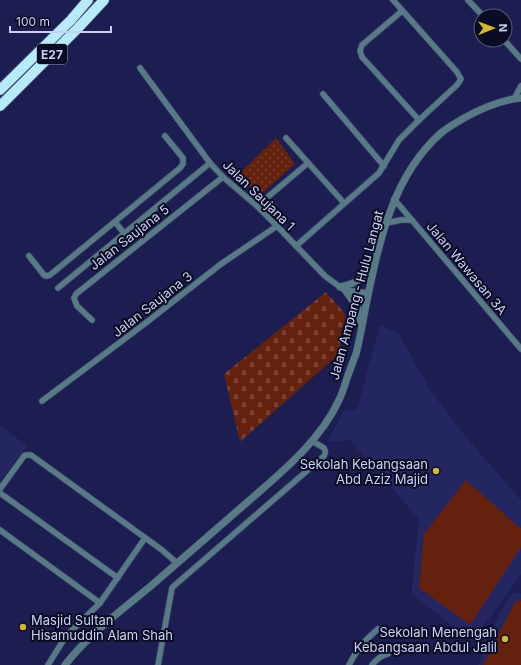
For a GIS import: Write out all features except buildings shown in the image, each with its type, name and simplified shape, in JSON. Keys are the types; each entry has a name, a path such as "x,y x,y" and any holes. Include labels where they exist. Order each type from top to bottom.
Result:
{"highway":[{"name":"E27","path":"0,90 88,0"},
{"name":"E27","path":"0,106 104,0"}],"street":[{"path":"296,246 344,203 357,194 379,173 399,140 418,120 457,85 461,79 457,72 393,0"},
{"path":"468,0 476,8"},
{"path":"402,11 362,45 360,51 362,57 418,120"},
{"path":"512,48 521,58"},
{"name":"Jalan Saujana 1","path":"140,68 210,163 223,178 257,206 325,276 342,289"},
{"path":"517,99 521,86"},
{"path":"323,94 384,166"},
{"name":"Jalan Ampang - Hulu Langat","path":"65,665 72,655 101,627 178,563 270,482 312,441 323,427 340,399 356,352 386,223 394,199 407,174 419,156 442,132 479,110 495,104 517,99"},
{"path":"29,256 44,275 50,275 180,168 183,164 183,158 165,136"},
{"path":"286,138 344,203"},
{"name":"Jalan Saujana 5","path":"58,288 210,163"},
{"path":"257,206 308,163"},
{"name":"Jalan Saujana 5","path":"92,320 77,306 74,298 76,294 223,178"},
{"name":"Jalan Wawasan 3A","path":"394,199 521,349"},
{"name":"Jalan Wawasan 3A","path":"386,223 401,220 412,220"},
{"path":"114,222 124,234"},
{"name":"Jalan Saujana 3","path":"42,401 221,264 277,226"},
{"path":"342,289 358,281 369,270 377,257"},
{"path":"342,289 369,292"},
{"path":"342,289 358,308 362,326"},
{"path":"158,665 172,588 323,457 326,452 324,448 312,441"},
{"path":"0,489 24,456 30,455 178,563"},
{"path":"0,493 118,578"},
{"path":"0,530 100,603"},
{"path":"48,665 66,636 100,603 145,538"},
{"path":"349,665 356,651 364,641 378,629"},
{"path":"372,665 384,655 388,654"},
{"path":"68,665 72,655"}],"shaded area":[{"name":"Sekolah Kebangsaan Abd Aziz Majid","path":"380,325 399,334 430,390 460,430 521,500 521,574 473,641 411,594 419,519 350,440 327,442 344,411 357,410"},
{"path":"0,425 27,446 0,481"},
{"name":"Sekolah Menengah Kebangsaan Abdul Jalil","path":"513,592 521,594 521,665 478,665 500,613"}],"green space":[{"path":"276,138 295,164 257,198 241,172"},
{"path":"326,292 343,311 347,322 341,330 340,353 240,442 224,374"},
{"path":"466,480 521,529 521,547 470,625 419,588 424,534"},
{"name":"Sekolah Menengah Kebangsaan Abdul Jalil","path":"516,600 521,601 521,665 483,665"}],"place":[{"name":"Sekolah Kebangsaan Abd Aziz Majid","path":"436,471"},
{"name":"Masjid Sultan Hisamuddin Alam Shah","path":"23,627"},
{"name":"Sekolah Menengah Kebangsaan Abdul Jalil","path":"505,639"}]}
